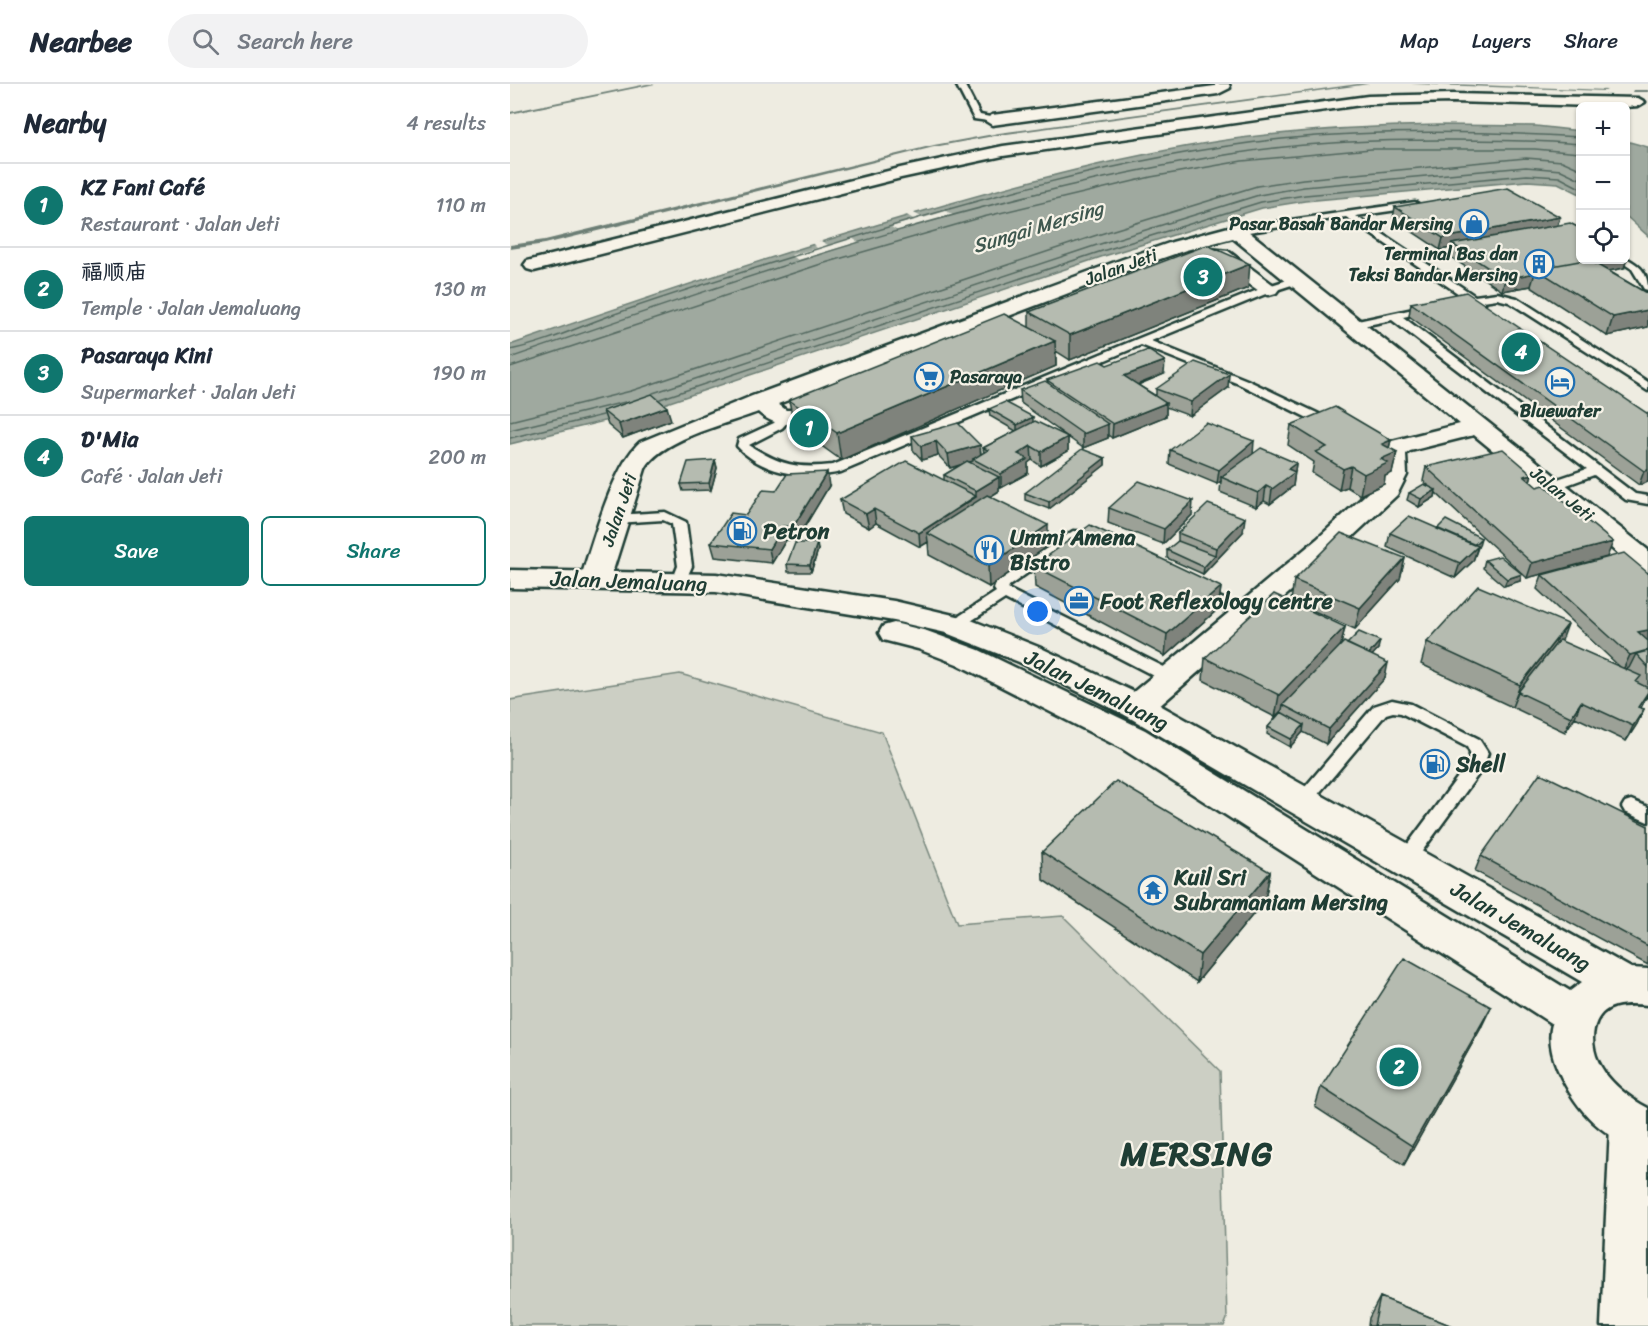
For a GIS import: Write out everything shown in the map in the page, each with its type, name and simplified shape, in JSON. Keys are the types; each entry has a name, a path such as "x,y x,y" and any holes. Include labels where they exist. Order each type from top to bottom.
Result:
{"main road":[{"path":"992,120 1218,90 1223,88 1222,84"},
{"path":"1613,88 1645,105"},
{"path":"534,265 900,173 1003,151 1387,98 1645,105"},
{"name":"Jalan Jeti","path":"595,580 632,469 639,456 649,447 760,401 1179,246 1236,231 1648,564"},
{"path":"1179,246 1202,257"},
{"path":"992,337 1214,254 1221,255 1269,289"},
{"path":"760,401 779,416 786,417 794,416 849,394"},
{"path":"1137,707 1388,489 1395,476 1385,448 1479,427"},
{"name":"Jalan Jemaluang","path":"510,579 679,581 808,596 894,610 955,625 1030,655 1137,707 1304,800 1405,860 1636,986"},
{"name":"Jalan Jemaluang","path":"510,598 652,598 707,602 879,629 927,641 968,657 1133,739 1575,1016"},
{"path":"1627,1326 1641,1129 1599,1098 1577,1064 1571,1031 1575,1016 1586,1000 1604,989 1636,986"}],"lane":[{"path":"960,84 977,117 992,120"},
{"path":"1236,231 1430,203"},
{"path":"1348,214 1467,300 1492,312"},
{"path":"1630,264 1636,267 1648,287"},
{"path":"786,417 779,425 748,437 743,441 743,446 784,470 797,473 836,469 1141,341 1269,289 1297,280"},
{"path":"1467,300 1497,296 1513,300 1648,387"},
{"path":"1353,325 1438,306"},
{"path":"1394,316 1594,471 1631,497 1648,500"},
{"path":"1141,341 1243,382 1342,430"},
{"path":"1551,486 1594,471"},
{"path":"615,519 665,516 679,522 685,566 679,581"},
{"path":"1108,546 1087,536 1073,536 1002,584 1001,589 1004,593 1172,678"},
{"path":"1192,588 1245,615"},
{"path":"955,625 1004,593"},
{"path":"1304,800 1380,710 1392,706 1405,708 1473,743 1479,753 1477,764 1405,860"},
{"path":"1631,807 1648,815"}],"shaded area":[{"path":"680,674 882,732 957,924 1063,916 1220,1071 1227,1319 1224,1326 510,1326 510,700"}],"water":[{"name":"Sungai Mersing","path":"1389,126 1536,126 1576,131 1576,192 1558,183 1527,181 1305,201 1262,208 1101,257 637,413 510,444 510,345 713,276 997,190 1118,160 1200,144 1290,133"},
{"path":"1630,142 1648,147 1648,236 1630,220"}],"pier":[{"path":"946,211 953,215 898,231 891,227 915,220 905,214 912,212 923,218"},
{"path":"852,238 858,242 798,260 791,255 817,248 812,243 821,241 828,245"}],"building":[{"path":"1508,188 1560,217 1443,238 1395,207"},
{"path":"1570,223 1576,226 1576,262 1536,269 1535,273 1505,279 1452,244"},
{"path":"1207,245 1250,264 1070,335 1029,312"},
{"path":"1576,262 1576,264 1596,264 1648,294 1648,310 1613,317 1536,269"},
{"path":"1466,292 1648,414 1648,470 1644,471 1411,303"},
{"path":"1004,314 1055,341 837,433 789,400"},
{"path":"1148,350 1165,361 1124,376 1166,403 1113,424 1047,380 1100,361 1107,365"},
{"path":"1195,362 1229,374 1191,402 1156,389"},
{"path":"1045,381 1108,424 1083,434 1020,390"},
{"path":"652,394 667,407 619,424 603,411"},
{"path":"1005,402 1033,417 1017,425 989,409"},
{"path":"1335,407 1391,440 1382,444 1397,452 1381,459 1388,463 1364,474 1351,466 1343,469 1316,452 1327,447 1291,425"},
{"path":"1035,421 1068,437 1041,452 1031,446 1018,454 1028,459 1001,474 973,459 988,450 983,448"},
{"path":"958,423 980,445 948,454 936,441 921,446 912,436"},
{"path":"1206,423 1254,441 1219,470 1170,450"},
{"path":"1261,448 1296,463 1288,469 1295,472 1272,489 1266,486 1258,493 1221,477"},
{"path":"1082,449 1105,458 1049,502 1025,493"},
{"path":"1503,449 1532,474 1524,476 1537,487 1544,485 1613,542 1532,563 1426,467"},
{"path":"715,460 709,483 681,484 688,462"},
{"path":"906,461 976,496 919,533 874,509 866,514 840,500"},
{"path":"967,461 999,477 976,491 944,475"},
{"path":"827,472 793,527 783,526 769,549 711,543 731,513 746,515 763,490 776,491 787,474"},
{"path":"1139,481 1193,501 1164,529 1109,508"},
{"path":"1424,484 1436,490 1421,499 1409,493"},
{"path":"987,495 1048,525 988,566 927,533"},
{"path":"1208,504 1245,518 1216,548 1178,533"},
{"path":"1409,516 1478,546 1460,563 1390,533"},
{"path":"1446,520 1481,538 1474,545 1437,529"},
{"path":"1090,525 1221,587 1167,634 1034,566"},
{"path":"1341,533 1405,558 1360,608 1294,580"},
{"path":"1178,541 1215,555 1204,567 1167,550"},
{"path":"795,543 817,543 810,565 787,564"},
{"path":"1624,553 1648,573 1648,630 1638,632 1648,641 1648,650 1630,655 1542,575"},
{"path":"1500,556 1522,574 1507,579 1485,560"},
{"path":"1478,586 1568,624 1520,685 1427,642"},
{"path":"1274,594 1345,627 1279,695 1205,658"},
{"path":"1359,632 1380,641 1369,654 1347,644"},
{"path":"1559,640 1641,676 1636,682 1648,688 1648,692 1638,707 1644,709 1633,726 1581,702 1571,717 1518,692"},
{"path":"1344,642 1388,663 1329,729 1283,705"},
{"path":"1648,651 1648,667 1636,654"},
{"path":"1281,712 1304,725 1291,739 1268,727"},
{"path":"1540,773 1648,826 1648,946 1481,856"},
{"name":"Kuil Sri Subramaniam Mersing","path":"1116,781 1270,872 1200,955 1042,852"},
{"path":"1404,958 1491,1007 1412,1146 1321,1087"},
{"path":"1380,1297 1452,1326 1374,1326"}],"waterway":[{"path":"510,113 653,84"},
{"path":"510,247 545,242 934,146 999,134 1367,84"},
{"path":"1413,84 1605,90"},
{"path":"1633,91 1648,91"}],"place":[{"name":"Pasar Basah Bandar Mersing","path":"1474,224"},
{"name":"Terminal Bas dan Teksi Bandar Mersing","path":"1539,264"},
{"name":"Pasaraya Kini","path":"1203,277"},
{"name":"D'Mia","path":"1521,352"},
{"name":"Pasaraya","path":"929,377"},
{"name":"Bluewater","path":"1560,382"},
{"name":"KZ Fani Café","path":"809,428"},
{"name":"Petron","path":"742,531"},
{"name":"Ummi Amena Bistro","path":"989,550"},
{"name":"Foot Reflexology centre","path":"1079,601"},
{"name":"Shell","path":"1435,764"},
{"name":"Kuil Sri Subramaniam Mersing","path":"1153,890"},
{"name":"福顺庙","path":"1399,1067"}],"district":[{"name":"MERSING","path":"1197,1154"}]}
